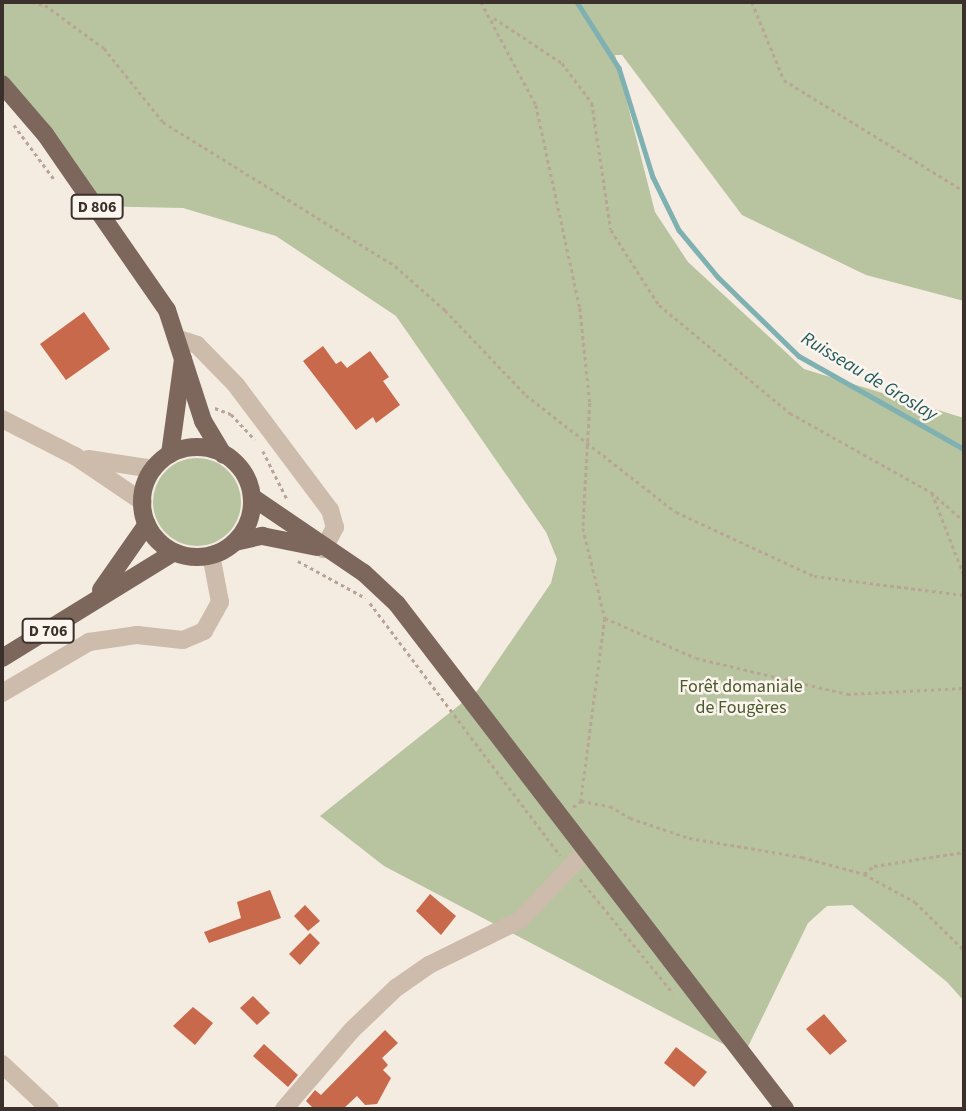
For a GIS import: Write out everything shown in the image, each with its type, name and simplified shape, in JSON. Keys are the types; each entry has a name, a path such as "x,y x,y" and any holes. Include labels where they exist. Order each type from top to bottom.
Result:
{"main road":[{"name":"D 806","path":"2,84 45,134 152,284 181,346 210,437 223,454"},
{"path":"170,454 181,346"},
{"path":"235,542 248,522 252,497 240,467 223,454 192,447 170,454 153,469 142,502 147,524 174,552 211,555 235,542 279,538 324,549"},
{"path":"252,497 324,549 363,573 397,604 785,1109"},
{"name":"D 706","path":"92,600 136,545 147,524"},
{"name":"D 706","path":"2,658 92,600 174,552"}],"street":[{"path":"181,346 197,345 236,385 330,510 335,527 324,549"},
{"path":"2,419 75,456 142,502"},
{"path":"75,456 153,469"},
{"path":"2,693 89,642 137,635 183,640 204,631 220,602 211,555"},
{"path":"284,1109 352,1030 396,988 429,965 520,920 587,850"},
{"path":"2,1064 50,1109"}],"path":[{"path":"32,2 45,5 104,48 163,122 395,266 445,310 526,395 584,443 676,512 814,576 964,595"},
{"path":"481,2 493,17 537,105 580,307 590,403 584,443 583,527 605,618 581,801 562,820"},
{"path":"751,2 784,80 964,191"},
{"path":"493,17 562,63 592,103 611,230 659,305 790,413 931,492 964,521"},
{"path":"9,120 57,182"},
{"path":"201,409 218,408 230,414 258,443 284,488 286,520"},
{"path":"931,492 964,575"},
{"path":"279,538 279,550 287,556 367,599 570,867 681,1003"},
{"path":"605,618 696,658 847,694 964,688"},
{"path":"581,801 610,806 629,818 689,838 802,857 864,874 915,902 964,950"},
{"path":"864,874 874,866 964,852"}],"green space":[{"name":"Forêt domaniale de Fougères","path":"2,2 964,2 964,301 866,275 742,215 622,55 615,55 655,212 688,262 804,369 964,418 964,1001 947,982 852,905 827,906 808,923 744,1055 384,866 320,816 477,691 551,583 557,559 546,532 396,316 276,236 183,208 90,206 2,81"},
{"path":"197,458 214,461 228,471 238,485 241,502 238,519 228,533 214,543 197,546 180,543 166,533 156,519 153,502 156,485 166,471 180,461"}],"building":[{"path":"84,312 110,349 66,380 40,344"},
{"path":"323,346 336,364 341,361 347,368 370,351 389,377 383,381 400,405 376,423 373,417 356,430 303,361"},
{"path":"270,890 281,918 209,943 204,932 241,918 237,902"},
{"path":"430,894 456,916 441,935 416,911"},
{"path":"305,905 320,921 308,931 294,916"},
{"path":"310,933 320,943 300,965 289,954"},
{"path":"253,996 270,1013 257,1025 240,1008"},
{"path":"193,1007 213,1023 195,1045 173,1026"},
{"path":"824,1014 847,1041 830,1055 806,1029"},
{"path":"385,1030 398,1043 382,1058 388,1065 383,1070 391,1078 377,1104 365,1105 357,1096 343,1109 314,1109 306,1101 315,1090 321,1095"},
{"path":"264,1044 298,1075 288,1087 253,1056"},
{"path":"676,1047 707,1072 694,1087 664,1063"}],"waterway":[{"name":"Ruisseau de Groslay","path":"577,2 619,68 653,177 679,230 718,277 799,356 964,449"}]}
